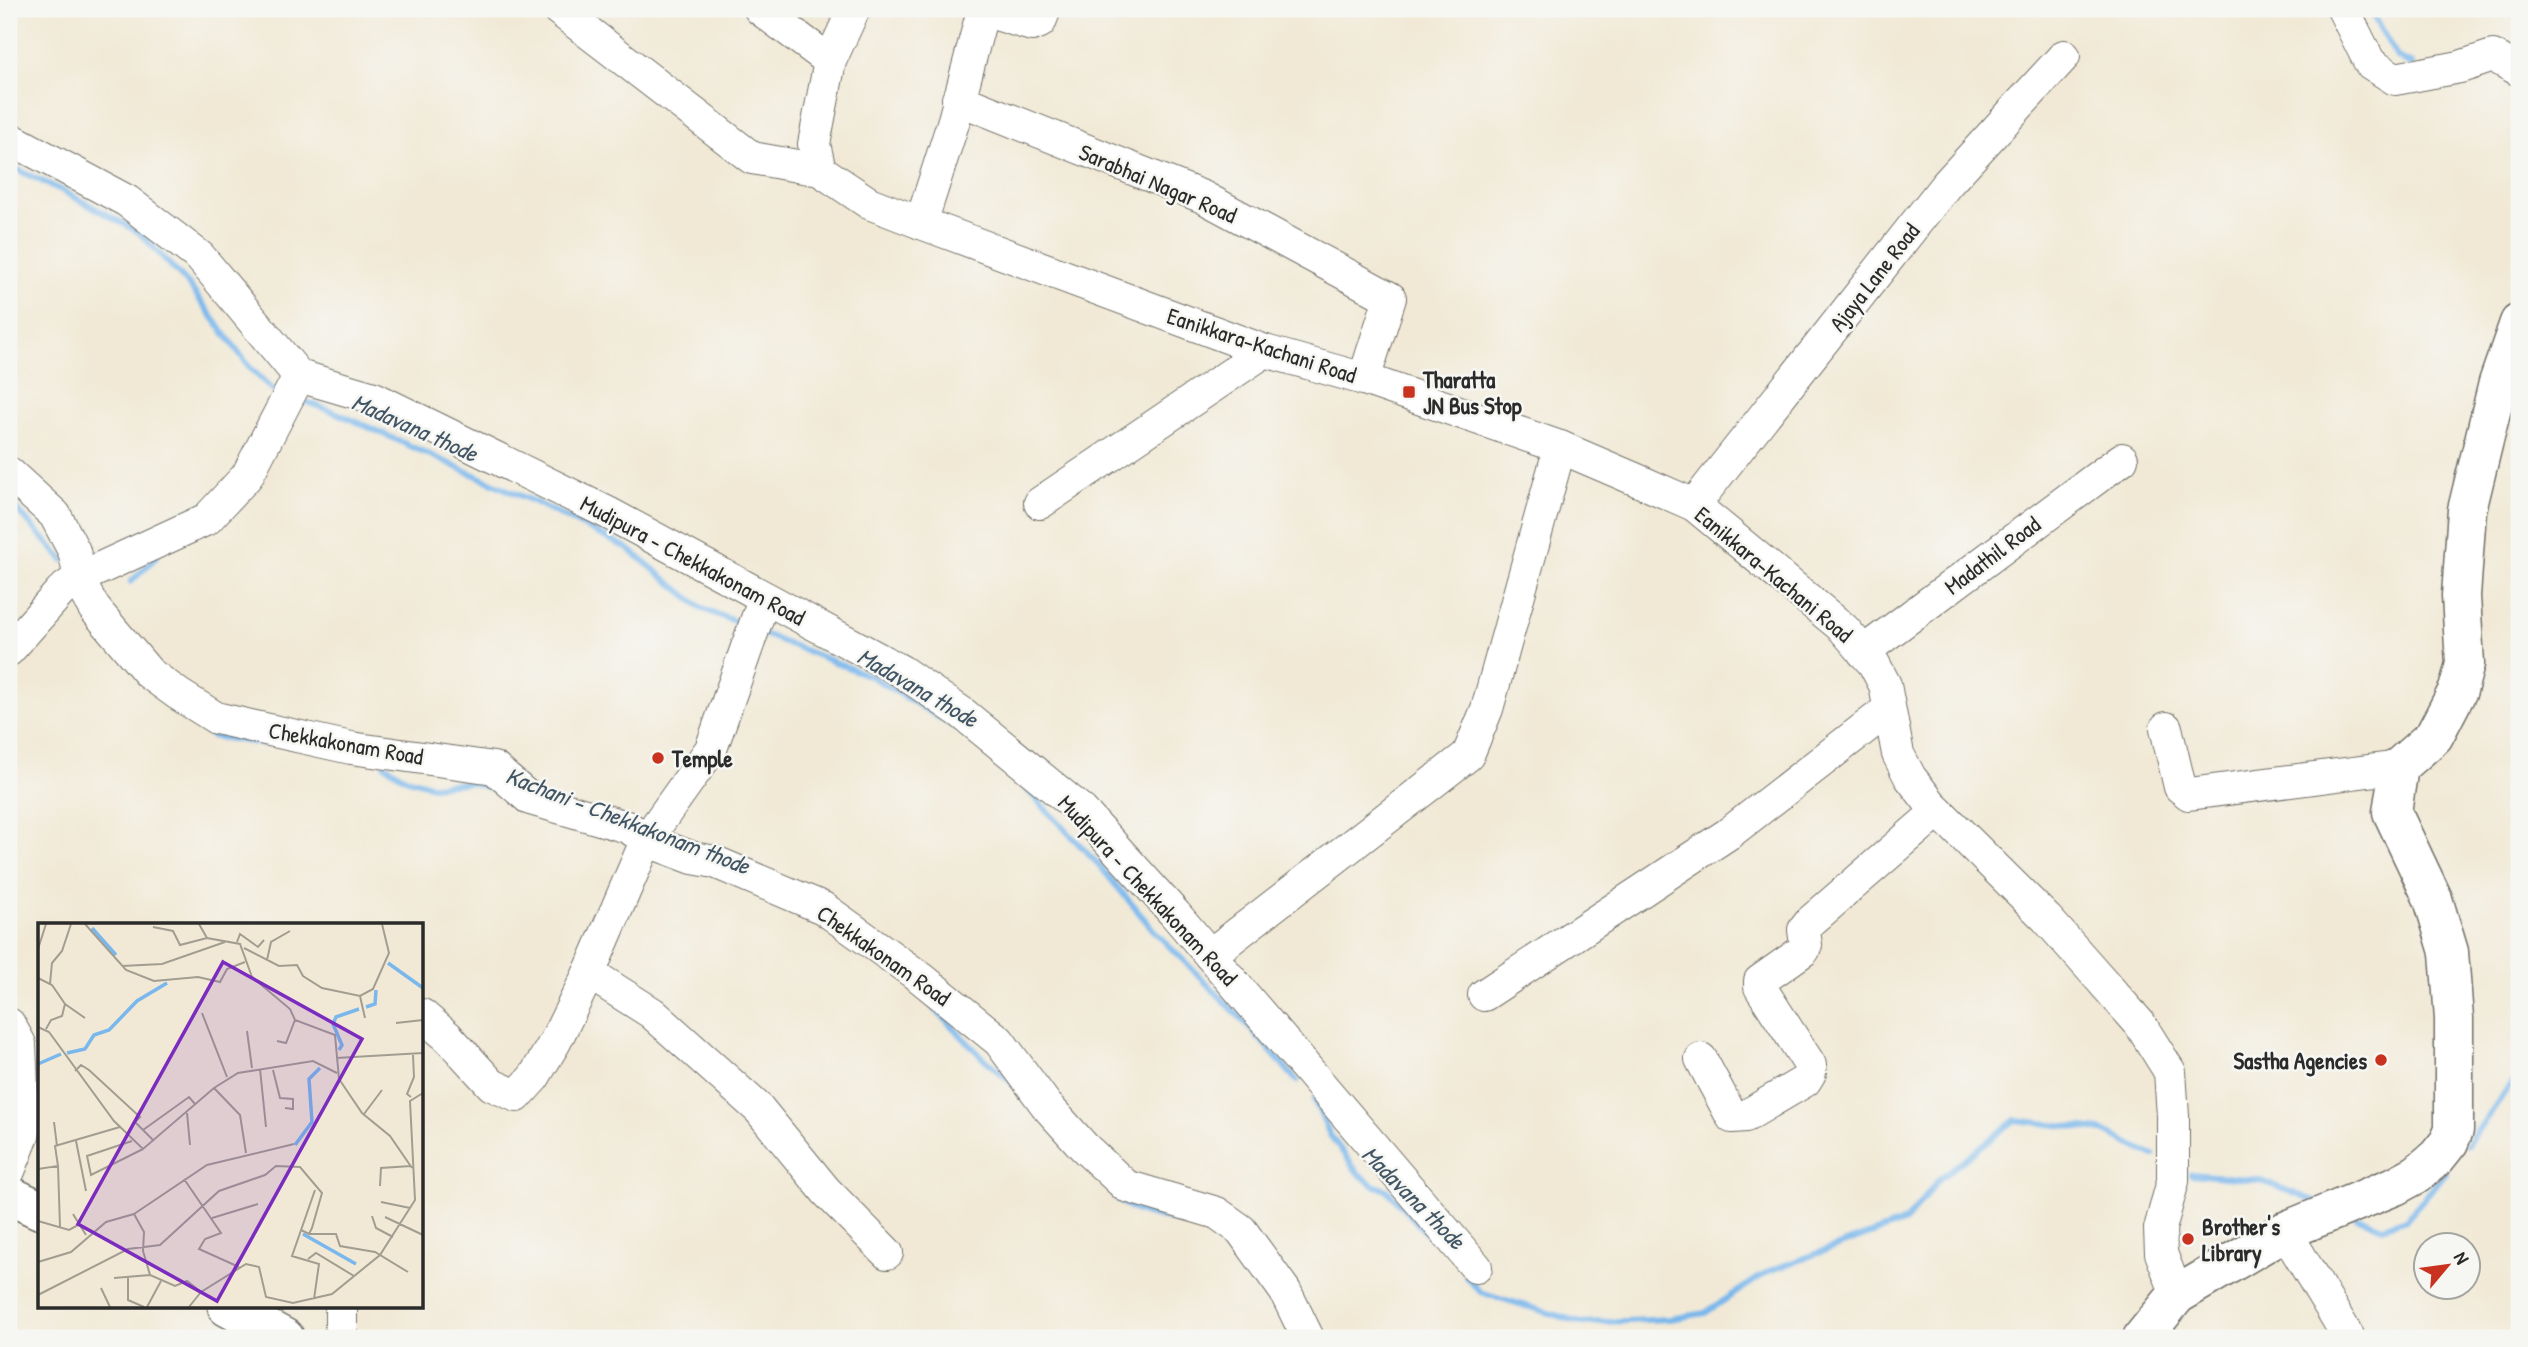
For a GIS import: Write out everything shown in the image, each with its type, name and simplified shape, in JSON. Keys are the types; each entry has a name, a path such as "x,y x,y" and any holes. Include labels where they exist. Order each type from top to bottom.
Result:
{"main road":[{"path":"2143,1338 2177,1295 2285,1231 2395,1186 2417,1174 2437,1157 2449,1142 2454,1130 2454,1019 2449,953 2433,899 2392,812 2399,767 2434,736 2458,690 2465,664 2461,596 2466,510 2498,383 2519,323"},
{"path":"9,1195 38,1209"},
{"path":"229,1308 285,1338"}],"street":[{"path":"760,9 830,61"},
{"path":"563,10 752,158 820,170 814,144 830,61 854,9"},
{"path":"922,223 954,120 983,10 1032,26 1040,22 1045,9"},
{"path":"2343,9 2370,63 2395,79 2460,66 2493,56 2519,70"},
{"name":"Ajaya Lane Road","path":"1694,505 1946,185 2064,55"},
{"name":"Sarabhai Nagar Road","path":"958,99 1203,197 1390,298 1364,379"},
{"path":"9,138 127,201 200,257 299,376 247,476 207,519 70,585 9,650"},
{"name":"Eanikkara-Kachani Road","path":"820,170 869,203 1265,351 1364,379 1560,447 1694,505 1843,628 1874,664 1885,685 1898,754 1910,778 1938,811 2047,919 2087,964 2140,1024 2170,1072 2173,1181 2160,1229 2161,1253 2177,1295"},
{"path":"1040,503 1265,351"},
{"name":"Mudipura - Chekkakonam Road","path":"299,376 374,398 608,513 901,671 962,713 1082,811 1210,955 1476,1266"},
{"path":"1210,955 1468,755 1487,709 1560,447"},
{"name":"Madathil Road","path":"1863,652 2122,459"},
{"name":"Chekkakonam Road","path":"9,473 55,515 74,551 70,585 94,608 149,673 216,718 351,748 494,768 530,799 620,825 693,858 716,862 822,908 921,978 999,1041 1047,1106 1084,1147 1126,1186 1217,1213 1241,1230 1285,1291 1308,1338"},
{"path":"424,1017 449,1037 492,1085 517,1096 534,1077 589,974 647,839 710,749 764,599"},
{"path":"1484,995 1728,834 1889,709"},
{"path":"2166,728 2180,787 2189,794 2399,767"},
{"path":"1701,1059 1732,1118 1746,1116 1805,1081 1810,1073 1810,1065 1760,987 1760,981 1804,950 1804,930 1811,920 1938,811"},
{"path":"589,974 652,1013 759,1109 826,1191 887,1253"},
{"path":"9,1024 20,1044 24,1133 9,1171"},
{"path":"2285,1231 2349,1338"},
{"path":"341,1308 341,1338"}],"waterway":[{"path":"2369,9 2397,57 2412,64"},
{"name":"Madavana thode","path":"9,166 61,190 139,232 188,284 251,369 272,389 281,393"},
{"name":"Madavana thode","path":"298,399 337,413 539,504 627,548 703,609 744,625"},
{"name":"Kachani - Chekkakonam thode","path":"9,501 63,560"},
{"path":"131,582 157,556"},
{"name":"Madavana thode","path":"761,633 872,677 955,727"},
{"name":"Kachani - Chekkakonam thode","path":"197,724 212,736 265,744"},
{"name":"Kachani - Chekkakonam thode","path":"385,765 405,778 433,786 470,782 500,791"},
{"name":"Madavana thode","path":"1012,774 1099,865 1156,933 1243,1020 1297,1081"},
{"name":"Kachani - Chekkakonam thode","path":"932,1006 1012,1083"},
{"path":"2467,1145 2519,1073"},
{"name":"Madavana thode","path":"1314,1100 1330,1135 1358,1173 1373,1185 1387,1190 1431,1238"},
{"path":"1466,1277 1480,1292 1582,1323 1670,1319 1705,1313 1769,1271 1906,1221 1939,1179 2015,1120 2101,1130 2154,1156"},
{"path":"2358,1218 2383,1227 2406,1219 2446,1173"},
{"path":"2191,1174 2259,1180 2317,1202"},
{"name":"Kachani - Chekkakonam thode","path":"1111,1192 1134,1209 1217,1234 1254,1274"}],"place":[{"name":"Tharatta JN Bus Stop","path":"1409,392"},
{"name":"Temple","path":"658,758"},
{"name":"Sastha Agencies","path":"2381,1060"},
{"name":"Brother's Library","path":"2188,1239"}]}
